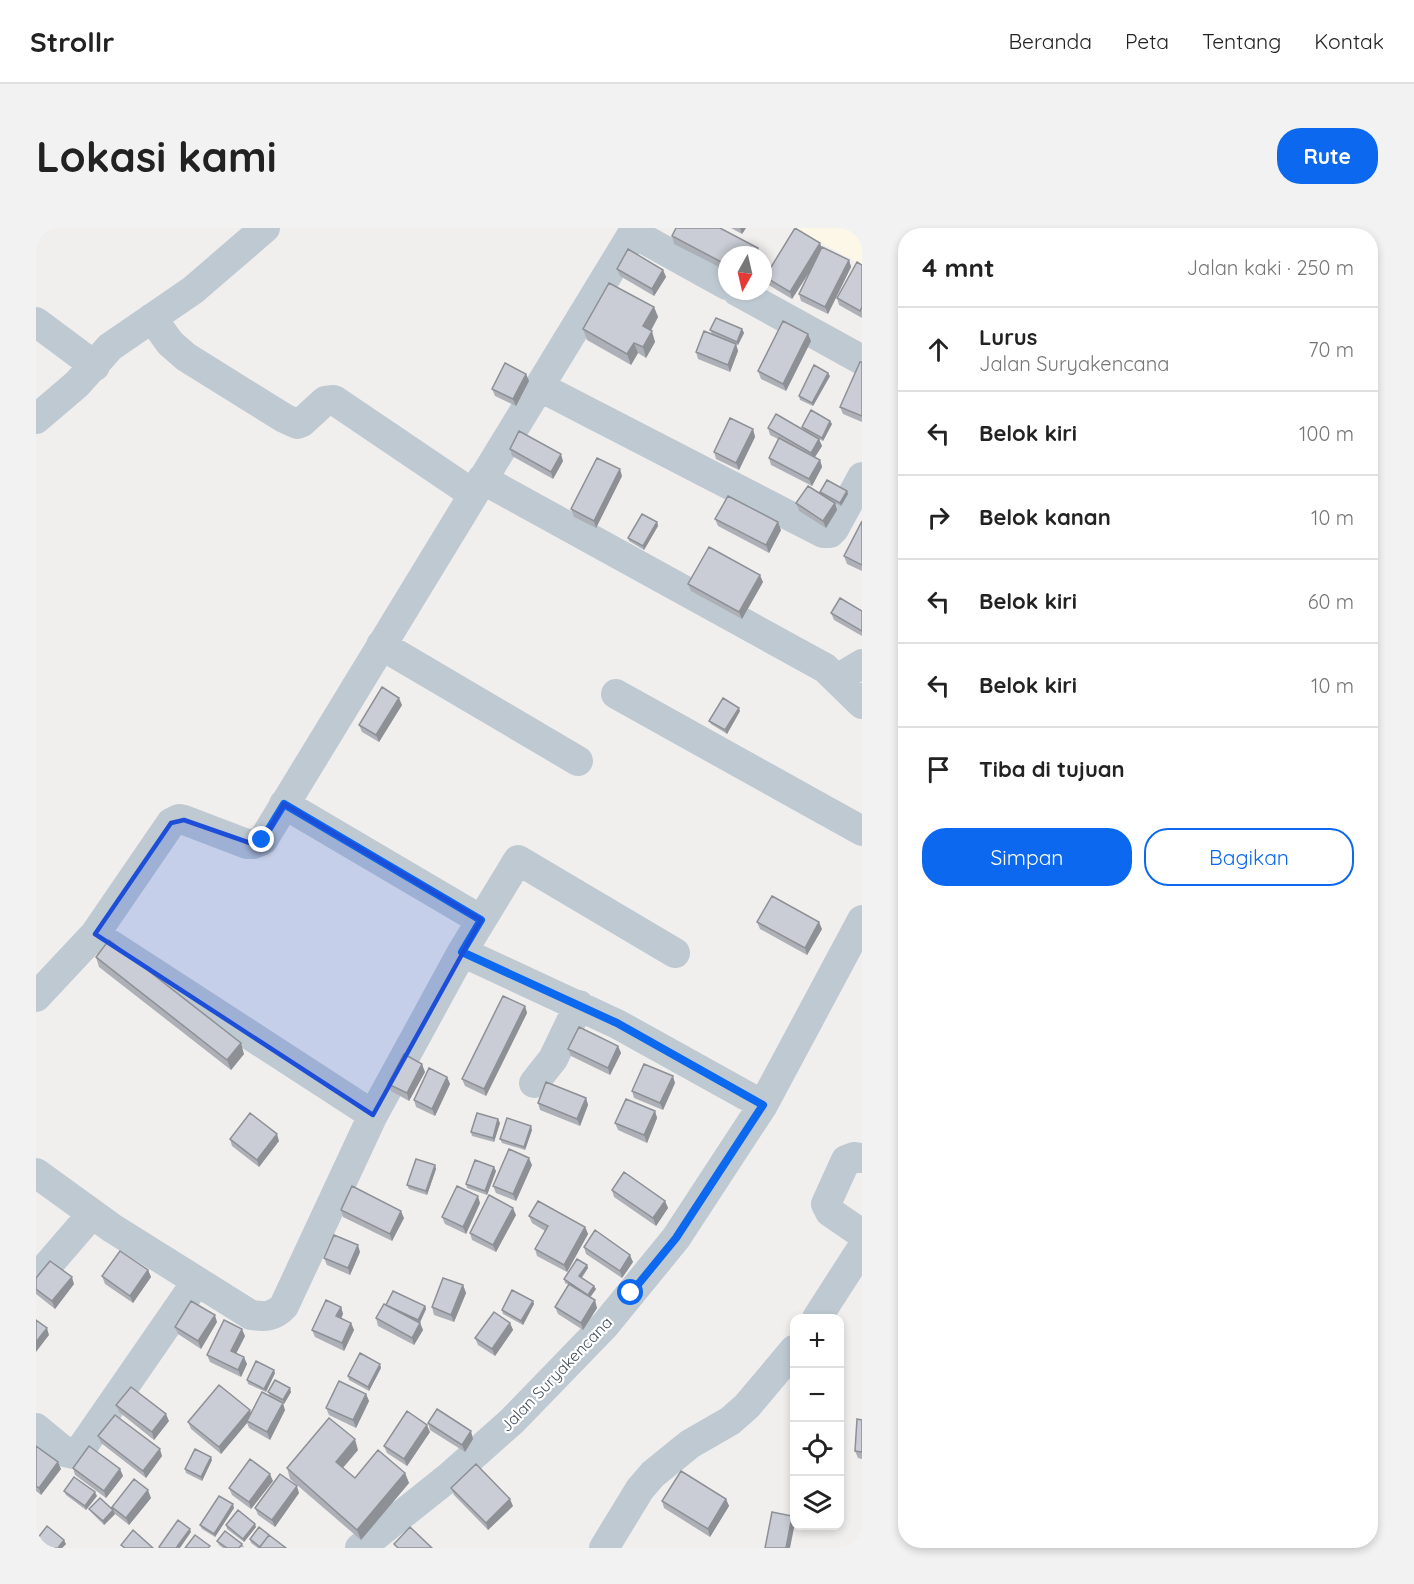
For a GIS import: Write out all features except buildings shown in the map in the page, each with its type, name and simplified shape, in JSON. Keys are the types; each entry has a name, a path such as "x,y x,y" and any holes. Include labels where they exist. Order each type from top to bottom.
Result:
{"street":[{"path":"36,419 77,384 110,347 193,290 265,228"},
{"path":"36,997 95,934 171,823 184,820 247,844 262,840 635,231 718,280"},
{"path":"753,300 862,360"},
{"path":"152,318 170,343 186,357 284,418 297,424 325,401 334,400 477,487 825,668 862,704"},
{"path":"36,322 95,366"},
{"path":"540,387 823,533 830,533 834,530 862,477"},
{"path":"381,645 578,761"},
{"path":"837,679 862,664"},
{"path":"616,694 862,831"},
{"path":"284,804 481,920"},
{"path":"36,1173 92,1214 251,1315 270,1316 278,1313 284,1306 373,1115 462,952 518,860 675,953"},
{"name":"Jalan Suryakencana","path":"360,1548 449,1477 512,1421 605,1325 676,1238 763,1105 862,920"},
{"path":"95,934 373,1115"},
{"path":"462,952 579,1005 658,1045 763,1105"},
{"path":"534,1083 553,1059 579,1005"},
{"path":"862,1158 854,1157 846,1160 826,1204 830,1212 862,1234"},
{"path":"36,1279 92,1214"},
{"path":"820,1314 862,1248"},
{"path":"36,1428 65,1452 74,1454 83,1446 197,1281"},
{"path":"604,1548 640,1488 653,1474 690,1444 730,1421 747,1406 790,1356"}],"highlighted area":[{"path":"284,804 481,920 373,1115 95,934 171,823 184,820 253,844 263,840"}],"shaded area":[{"path":"793,228 862,228 862,265"}],"route":[{"path":"262,840 284,804 481,920 462,952 617,1023 763,1105 676,1238 631,1293"}]}
